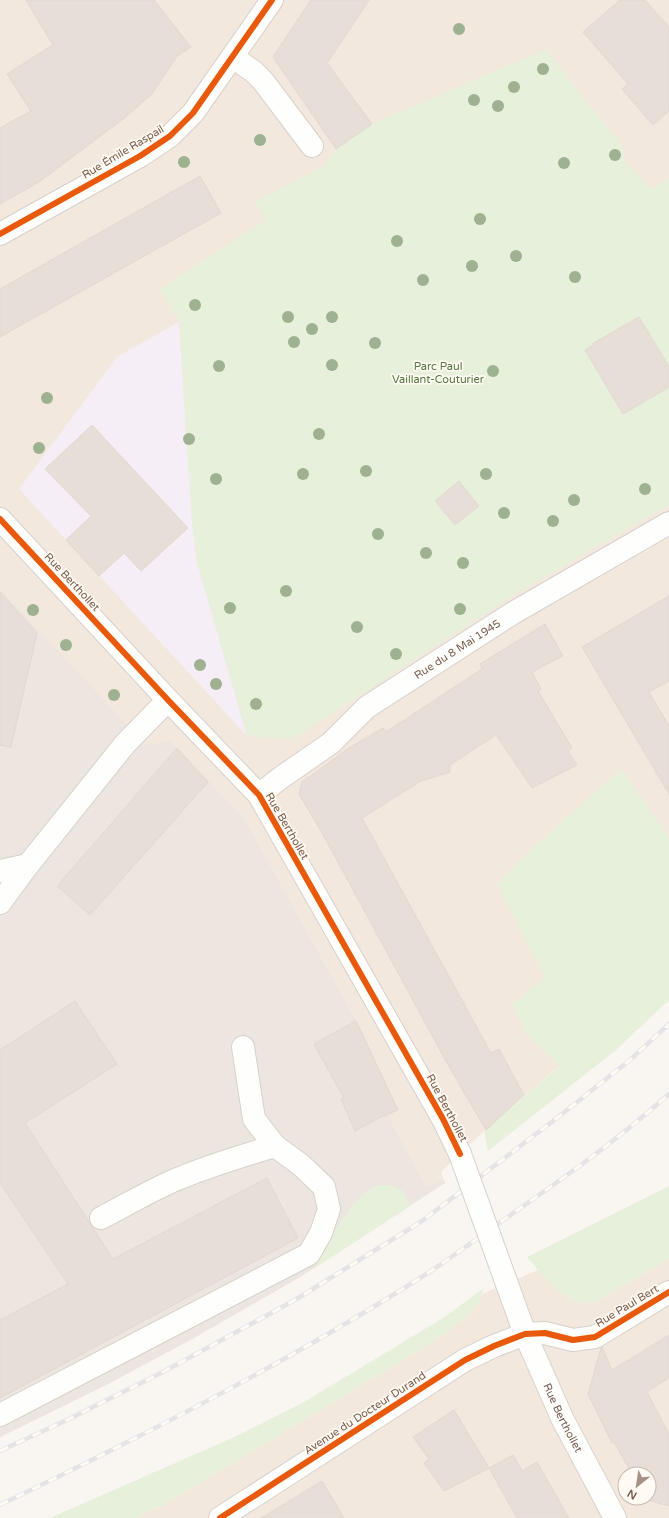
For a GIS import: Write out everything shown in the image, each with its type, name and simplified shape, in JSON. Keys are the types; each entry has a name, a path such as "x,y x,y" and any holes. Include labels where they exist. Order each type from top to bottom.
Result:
{"street":[{"name":"Rue Émile Raspail","path":"0,234 140,156 170,136 193,113 272,0"},
{"path":"233,57 254,72 263,81 312,146"},
{"name":"Rue Berthollet","path":"0,519 259,796 443,1119 460,1154 525,1334 562,1418 615,1518"},
{"name":"Rue du 8 Mai 1945","path":"259,796 279,779 331,743 367,707 380,698 513,613 669,522"},
{"path":"0,903 28,865 125,744 168,700"},
{"path":"0,871 28,865"},
{"path":"0,1415 309,1254 321,1233 329,1209 324,1187 301,1165 275,1146 254,1119 243,1047"},
{"path":"101,1218 141,1196 176,1180 216,1164 275,1146"},
{"name":"Rue Paul Bert","path":"525,1334 545,1333 573,1340 595,1337 669,1292"},
{"name":"Avenue du Docteur Durand","path":"220,1518 465,1360 494,1346 525,1334"}],"shaded area":[{"path":"0,0 669,0 669,972 484,1131 441,1172 445,1183 300,1277 192,1339 106,1385 0,1437"},
{"path":"179,322 192,522 197,562 247,736 19,489 117,357"},
{"path":"0,589 146,745 170,741 243,817 365,1035 369,1049 398,1110 387,1115 426,1187 444,1180 445,1183 300,1277 192,1339 106,1385 0,1437"},
{"path":"669,1258 669,1518 136,1518 159,1506 162,1506 431,1343 458,1324 479,1303 482,1294 538,1270 569,1298 587,1303 600,1300"}],"green space":[{"name":"Parc Paul Vaillant-Couturier","path":"547,49 583,98 619,141 623,150 625,162 652,189 669,178 669,505 512,596 293,739 247,736 197,562 192,522 179,322 160,289 266,219 255,202 322,167 336,149 372,124"},
{"path":"622,769 669,838 669,1000 616,1050 488,1151 484,1131 560,1066 527,1034 512,1005 545,977 497,885 542,840"},
{"path":"390,1185 403,1191 410,1206 315,1268 333,1234 356,1202 365,1193 377,1186"},
{"path":"669,1186 669,1258 600,1300 584,1303 572,1300 565,1296 551,1284 527,1257"},
{"path":"484,1288 479,1303 458,1324 431,1343 162,1506 158,1506 136,1518 50,1518 239,1435 304,1402 443,1318"}],"building":[{"path":"26,0 154,0 191,47 177,56 152,94 123,119 39,182 0,204 0,128 31,111 7,74 53,45"},
{"path":"311,0 369,0 327,63 372,124 336,149 273,57"},
{"path":"620,0 645,0 669,27 669,111 653,125 622,89 628,84 583,32"},
{"path":"200,176 221,213 0,337 0,289"},
{"path":"639,317 669,367 669,387 623,414 585,350 593,345 592,344"},
{"path":"92,425 188,528 141,571 124,553 99,576 66,540 91,516 45,469"},
{"path":"459,481 479,506 455,525 435,501"},
{"path":"0,592 37,633 11,747 0,745"},
{"path":"669,596 669,681 649,692 669,726 669,794 582,647"},
{"path":"545,624 563,656 532,672 541,689 538,691 572,748 568,752 577,765 532,788 496,735 450,765 450,772 421,781 362,818 491,1053 499,1049 524,1095 486,1130 447,1063 321,831 299,794 302,782 349,748 383,728 386,732 482,669 480,664"},
{"path":"177,748 208,782 90,915 57,886"},
{"path":"75,1001 117,1064 25,1123 113,1259 267,1178 298,1238 0,1398 0,1320 68,1284 0,1183 0,1050"},
{"path":"356,1021 398,1110 355,1131 341,1099 344,1098 314,1044"},
{"path":"669,1335 669,1378 647,1392 669,1434 669,1506 657,1503 657,1466 628,1466 614,1442 612,1443 588,1394 602,1347 612,1370"},
{"path":"454,1410 489,1468 444,1491 424,1463 429,1459 413,1437"},
{"path":"513,1455 522,1471 537,1462 569,1518 517,1518 489,1468"},
{"path":"322,1481 344,1518 261,1518"}],"railway":[{"path":"0,1451 69,1419 163,1372 295,1300 422,1221 630,1060 669,1024"},
{"path":"0,1505 165,1423 327,1335 440,1265 566,1176 629,1128 669,1094"}],"cycle path":[{"path":"0,234 140,156 170,136 193,113 272,0"},
{"path":"0,519 168,700 259,795 443,1119 460,1154"},
{"path":"220,1518 465,1360 494,1346 525,1334 545,1333 573,1340 595,1337 669,1292"}]}
